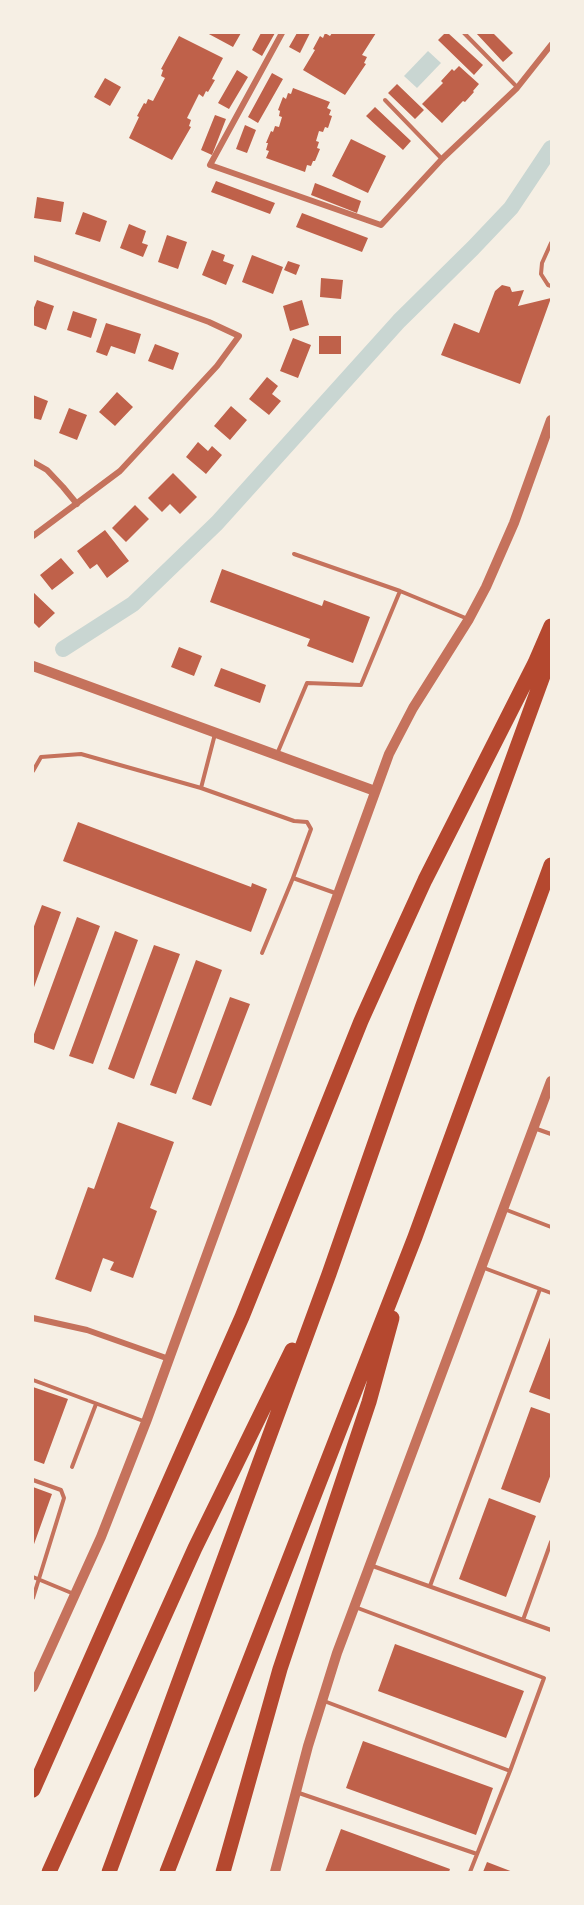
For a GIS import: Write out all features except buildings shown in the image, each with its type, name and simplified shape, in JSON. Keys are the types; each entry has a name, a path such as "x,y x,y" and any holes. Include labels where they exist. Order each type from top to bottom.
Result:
{"highway":[{"path":"33,1790 247,1306 393,950 425,880 535,663 551,626"},
{"path":"109,1872 329,1274 422,1008 551,654"},
{"path":"167,1872 415,1238 551,865"},
{"path":"223,1872 274,1690 369,1402 415,1238"},
{"path":"49,1872 195,1548 329,1274"}],"street":[{"path":"282,33 210,165 381,225 442,159 517,88 551,45"},
{"path":"33,258 209,322 239,336 217,366 120,471 33,536"},
{"path":"33,1687 109,1516 146,1422 389,754 413,708 469,619 502,555 551,420"},
{"path":"33,462 47,470 77,504"},
{"path":"33,666 375,791"},
{"path":"275,1872 321,1700 369,1565 551,1081"},
{"path":"33,1318 87,1330 169,1359"}],"lane":[{"path":"464,33 517,88"},
{"path":"385,100 442,159"},
{"path":"551,243 542,263 541,274 551,286"},
{"path":"294,554 400,591 469,619"},
{"path":"277,755 307,683 361,685 400,591"},
{"path":"201,788 215,733"},
{"path":"33,771 41,757 81,754 201,788 294,821 307,822 311,829 262,953"},
{"path":"292,878 338,894"},
{"path":"533,1128 551,1134"},
{"path":"503,1208 551,1227"},
{"path":"481,1267 551,1293"},
{"path":"430,1586 540,1289"},
{"path":"33,1380 146,1422"},
{"path":"72,1467 96,1404"},
{"path":"33,1480 61,1490 64,1498 33,1598"},
{"path":"523,1620 551,1542"},
{"path":"369,1565 551,1630"},
{"path":"33,1577 75,1594"},
{"path":"354,1607 544,1678 470,1872"},
{"path":"321,1700 510,1771"},
{"path":"295,1791 477,1854"}],"shaded area":[{"path":"428,51 441,63 417,88 404,76"}],"waterway":[{"path":"63,649 133,604 217,523 399,321 511,208 551,148"}]}
